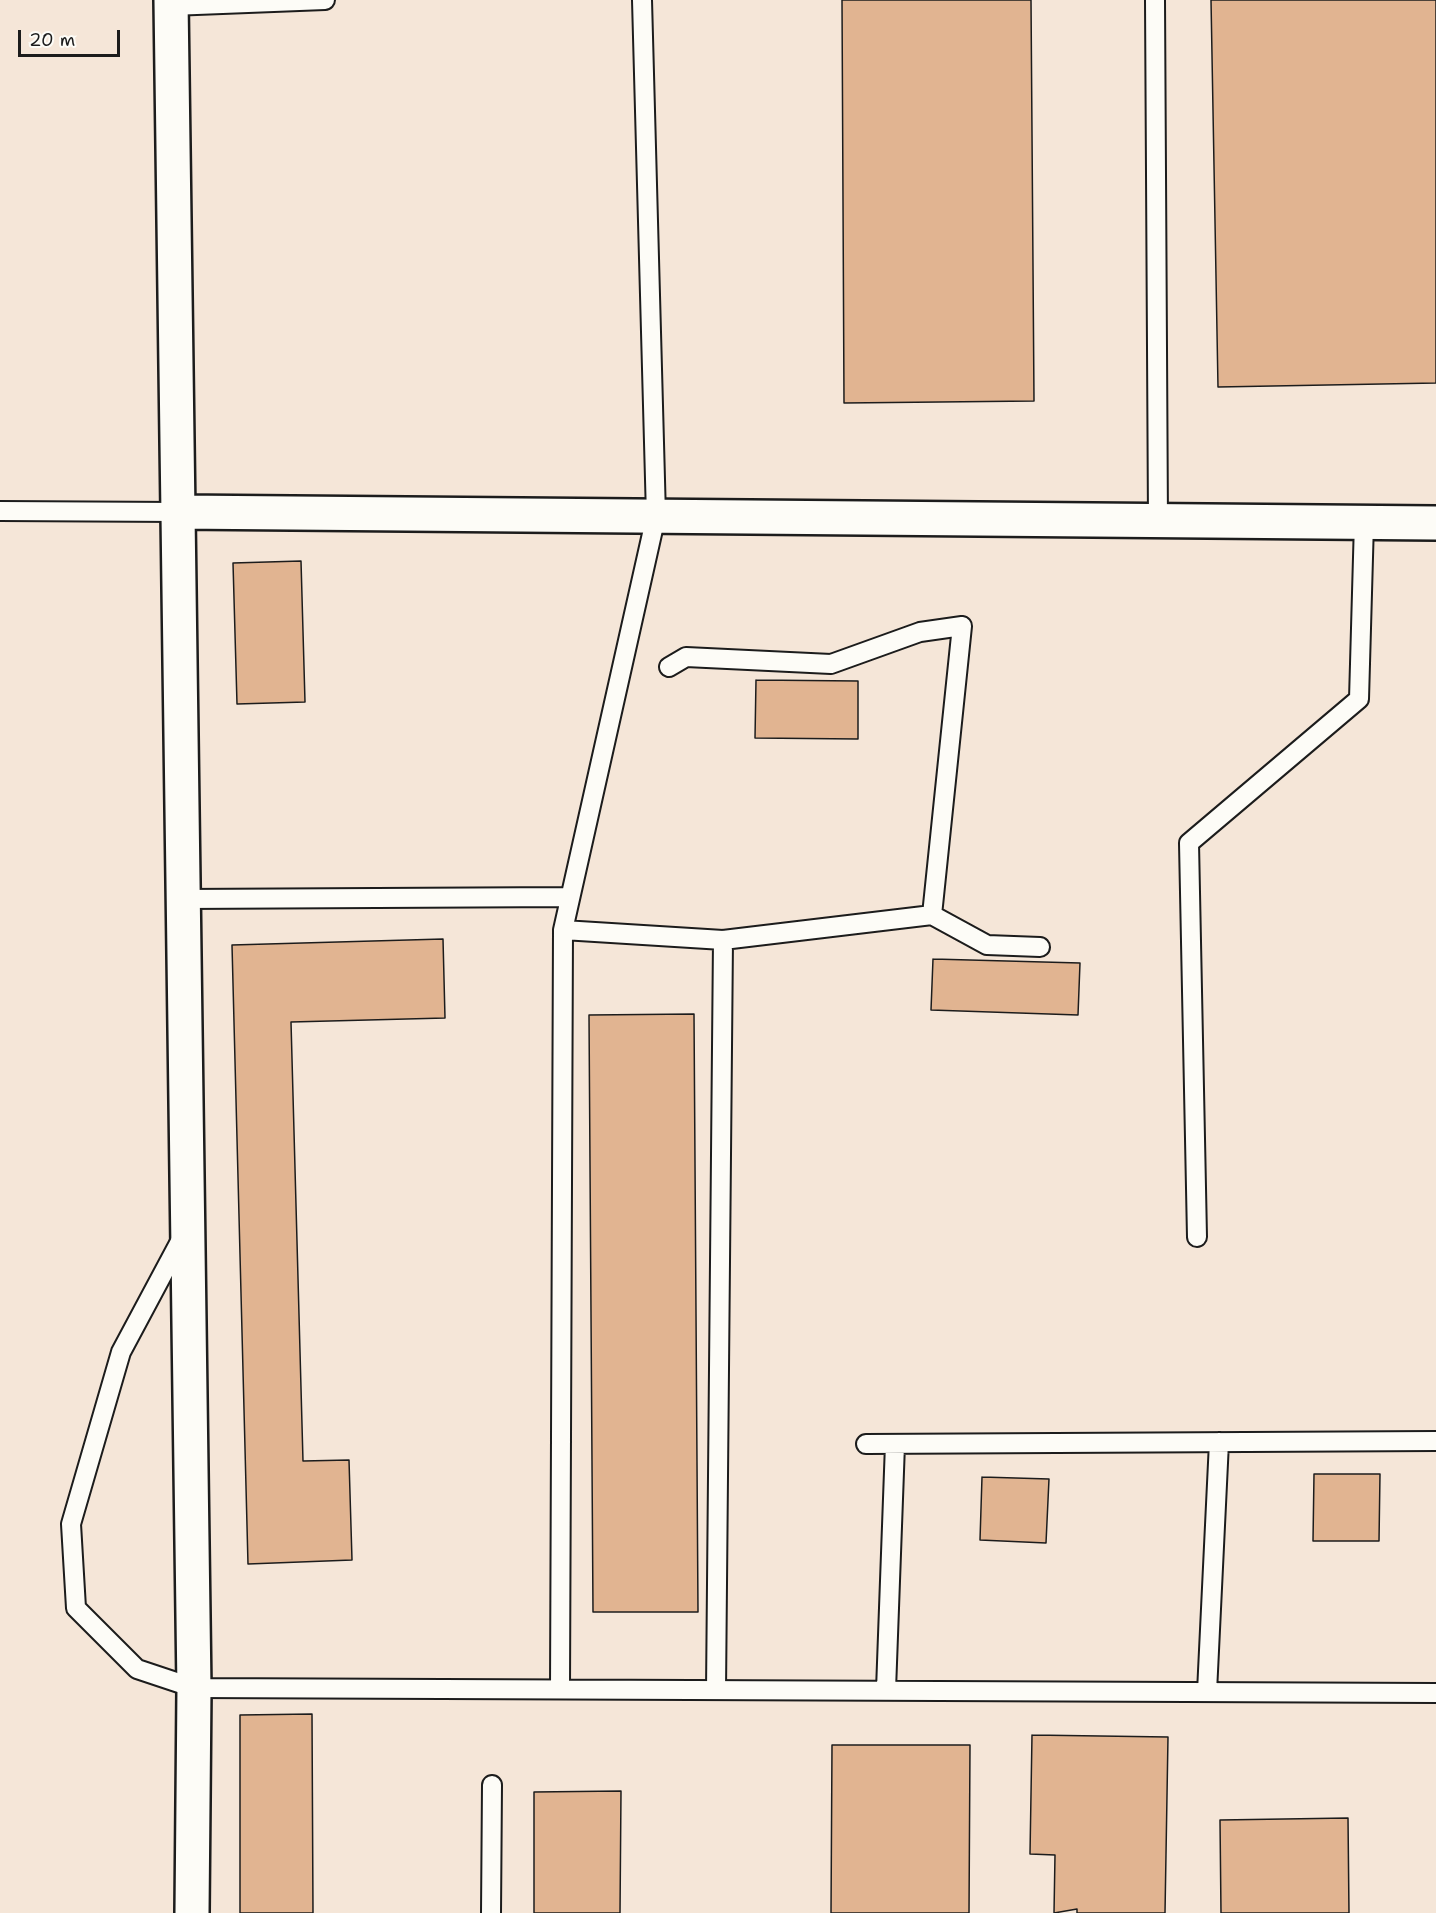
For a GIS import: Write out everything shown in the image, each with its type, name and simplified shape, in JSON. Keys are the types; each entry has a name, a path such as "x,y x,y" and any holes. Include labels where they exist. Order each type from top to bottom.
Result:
{"street":[{"path":"171,3 194,1688 192,1913"},
{"path":"178,512 1436,523"}],"lane":[{"path":"171,3 325,0"},
{"path":"560,1689 563,930 656,516 642,0"},
{"path":"1155,0 1158,520"},
{"path":"0,511 178,512"},
{"path":"1197,1237 1189,843 1359,699 1364,522"},
{"path":"669,667 686,657 831,664 920,632 962,626 932,915"},
{"path":"183,899 570,897"},
{"path":"563,930 723,940 932,915 987,945 1040,947"},
{"path":"716,1690 723,940"},
{"path":"187,1228 121,1352 71,1524 76,1608 137,1669 194,1688 1436,1693"},
{"path":"866,1444 1436,1440"},
{"path":"1207,1692 1219,1442"},
{"path":"886,1690 895,1444"},
{"path":"491,1913 492,1785"}],"shaded area":[{"path":"0,0 1436,0 1436,1913 0,1913"}],"building":[{"path":"842,0 1031,0 1034,401 844,403"},
{"path":"1211,0 1436,0 1436,383 1218,387"},
{"path":"301,561 305,702 237,704 233,563"},
{"path":"756,680 858,681 858,739 755,738"},
{"path":"443,939 445,1018 291,1022 303,1461 349,1460 352,1560 248,1564 232,945"},
{"path":"933,959 1080,963 1078,1015 931,1010"},
{"path":"694,1014 698,1612 593,1612 589,1015"},
{"path":"1314,1474 1380,1474 1379,1541 1313,1541"},
{"path":"982,1477 1049,1479 1046,1543 980,1540"},
{"path":"312,1714 313,1913 240,1913 240,1715"},
{"path":"1032,1735 1168,1737 1165,1913 1077,1913 1077,1909 1054,1913 1055,1855 1030,1854"},
{"path":"832,1745 970,1745 969,1913 831,1913"},
{"path":"621,1791 620,1913 534,1913 534,1792"},
{"path":"1348,1818 1349,1913 1221,1913 1220,1820"}]}
